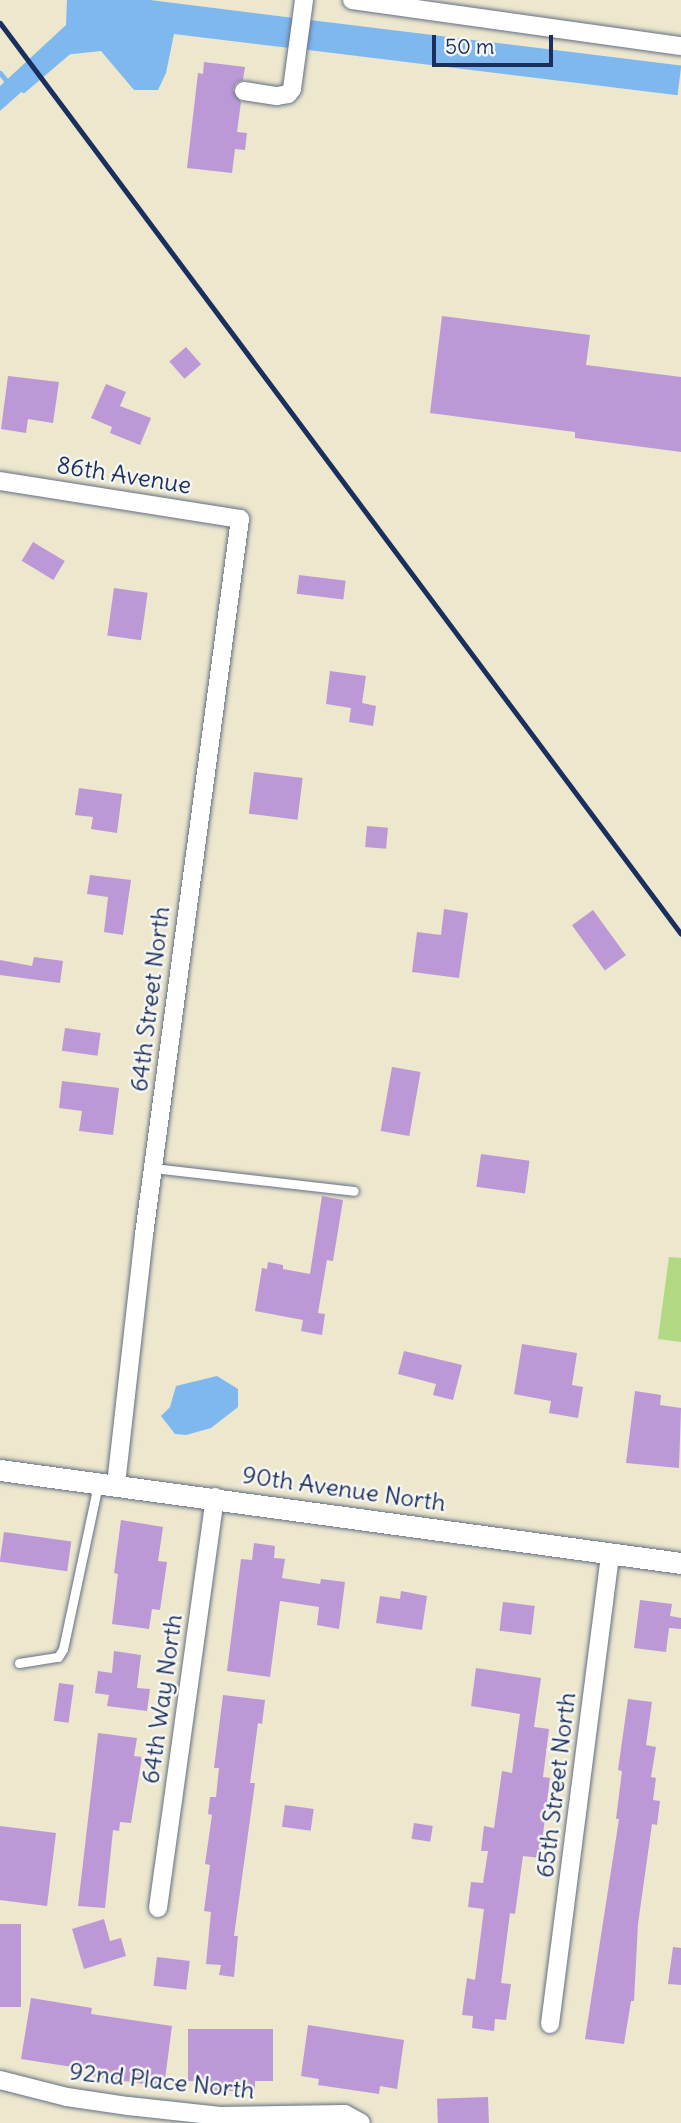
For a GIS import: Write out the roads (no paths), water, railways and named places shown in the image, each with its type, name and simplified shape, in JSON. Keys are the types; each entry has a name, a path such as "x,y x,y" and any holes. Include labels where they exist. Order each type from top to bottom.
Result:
{"street":[{"path":"244,91 288,94 292,89 304,0"},
{"path":"352,0 681,46"},
{"name":"86th Avenue","path":"0,481 240,519"},
{"name":"64th Street North","path":"107,1485 153,1168 240,519"},
{"name":"90th Avenue North","path":"0,1470 215,1497 681,1563"},
{"name":"64th Way North","path":"158,1908 215,1497"},
{"name":"65th Street North","path":"550,2024 610,1553"},
{"name":"92nd Place North","path":"0,2080 67,2097 128,2106 220,2116 345,2114 361,2123"}],"lane":[{"path":"153,1168 355,1191"},
{"path":"19,1662 58,1657 63,1649 107,1485"}],"water":[{"path":"67,0 150,0 294,18 290,48 174,34 166,73 158,90 134,90 101,51 63,55 0,111 0,86 66,25"},
{"path":"310,20 681,66 678,95 306,50"},
{"path":"217,1376 238,1389 238,1407 211,1428 186,1435 175,1434 161,1416 170,1407 176,1386"}],"waterway":[{"path":"23,90 69,51"},
{"path":"0,73 9,84"}],"railway":[{"path":"0,23 681,934"}]}
